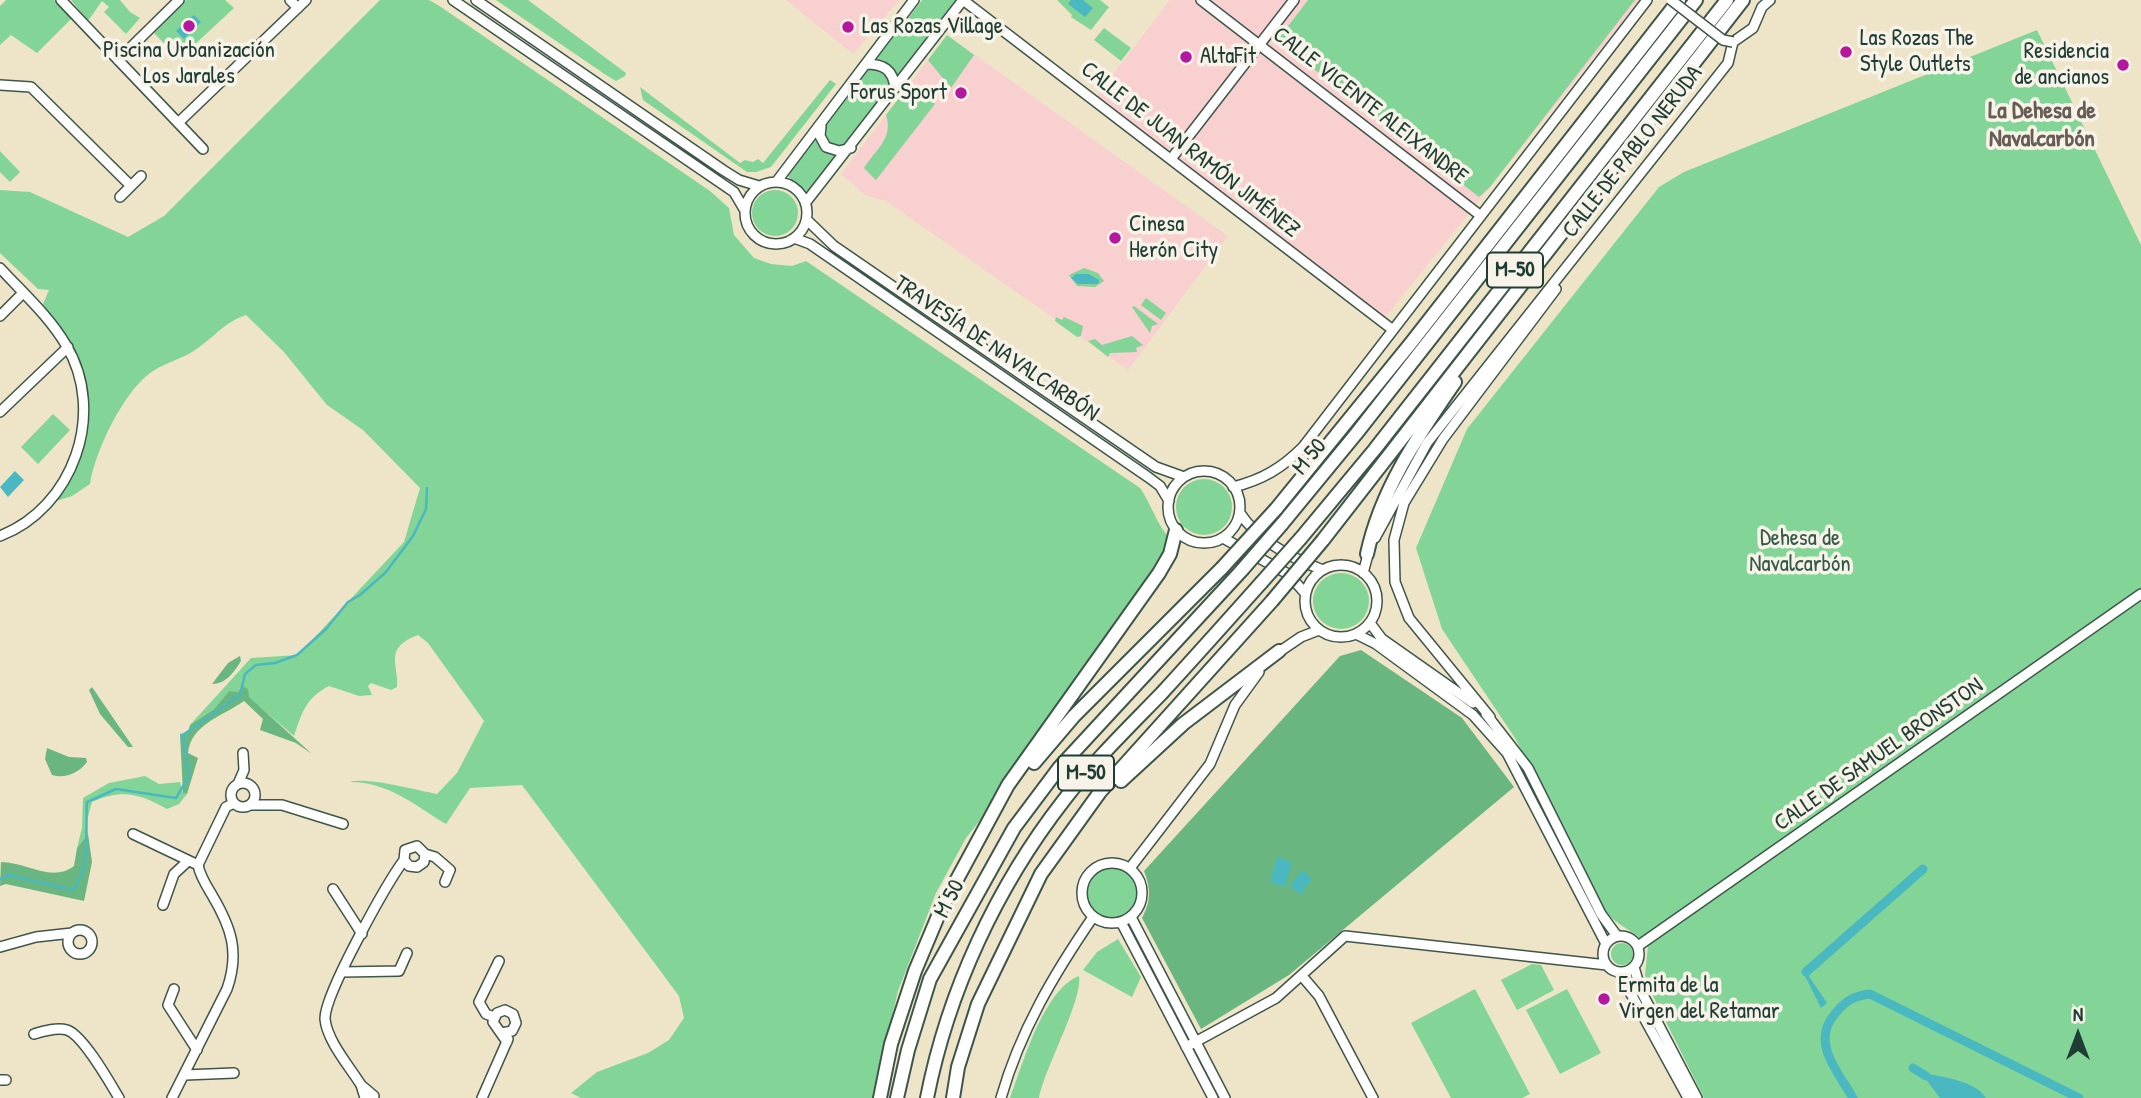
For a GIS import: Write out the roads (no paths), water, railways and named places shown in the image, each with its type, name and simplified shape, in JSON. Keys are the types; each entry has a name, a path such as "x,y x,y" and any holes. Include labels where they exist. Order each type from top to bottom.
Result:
{"highway":[{"path":"972,852 1003,804 1074,716 1222,568 1276,509 1412,343 1679,0"},
{"name":"M 50","path":"954,936 1014,828 1059,768 1282,524 1356,434 1696,0"},
{"name":"M-50","path":"927,1098 957,994 973,953 1008,884 1064,800 1261,583 1383,438 1727,0"},
{"path":"953,1098 958,1067 978,1004 1041,874 1100,792 1272,601 1323,540 1743,0"},
{"path":"1367,554 1373,526 1402,462 1549,250"},
{"path":"880,1098 891,1044 915,971 941,909 1008,785 1159,573 1170,554 1176,530"},
{"path":"1041,874 1104,798 1142,759 1279,651"},
{"path":"897,1098 908,1050 930,979 954,936"},
{"name":"M-50","path":"904,1098 930,1003 954,936"},
{"path":"936,1098 957,994"}],"street":[{"path":"61,0 203,149"},
{"path":"118,60 179,0"},
{"path":"290,0 298,8"},
{"path":"178,123 306,0"},
{"name":"TRAVESÍA DE NAVALCARBÓN","path":"453,0 734,192 744,209 747,227 760,240 777,244 794,239 810,244 1149,477 1160,486 1168,501 1169,516 1176,530"},
{"path":"476,0 738,180 759,186 777,181 794,187 806,202 807,220 794,239"},
{"path":"777,181 914,0"},
{"path":"806,202 851,148 963,0"},
{"name":"CALLE DE JUAN RAMÓN JIMÉNEZ","path":"963,0 1392,330"},
{"name":"CALLE VICENTE ALEIXANDRE","path":"1202,0 1481,216"},
{"path":"1171,159 1294,0"},
{"path":"1323,570 1298,560 1258,536 1240,513 1233,487 1259,480 1287,463 1303,447 1647,0"},
{"path":"1671,0 1723,40 1733,42"},
{"name":"CALLE DE PABLO NERUDA","path":"1363,573 1367,554 1427,443 1728,62 1733,42 1753,28 1760,3 1770,0"},
{"path":"866,64 887,68 892,74 895,88"},
{"path":"0,85 31,87 131,186"},
{"path":"821,124 820,136 826,147 839,151 851,148"},
{"path":"120,198 141,176"},
{"path":"744,209 747,200 759,186"},
{"name":"TRAVESÍA DE NAVALCARBÓN","path":"807,220 834,246 1156,467 1184,477 1194,473 1216,474 1233,487"},
{"path":"1590,239 1538,316 1443,439 1404,503 1394,540 1395,582 1409,618 1528,768 1601,915 1617,936 1630,937 1638,946 1640,957 1634,967 1619,972"},
{"path":"0,268 52,323 68,347 81,383 84,416 79,451 65,483 38,514 1,535"},
{"path":"0,316 23,293"},
{"path":"0,412 68,347"},
{"path":"1168,501 1184,477"},
{"path":"1176,530 1198,543 1223,538 1234,527 1240,513"},
{"path":"1223,538 1288,573 1305,593 1308,616 1319,630 1337,637 1356,634 1370,623 1377,602 1376,591 1363,573 1341,565 1323,570 1312,580 1305,593"},
{"name":"CALLE DE SAMUEL BRONSTON","path":"1638,946 2141,594"},
{"path":"1370,623 1382,639 1490,717"},
{"path":"1130,868 1210,764 1235,705 1254,676 1279,651 1301,637 1319,630"},
{"path":"1356,634 1376,645 1473,715 1507,752 1604,949 1607,965"},
{"path":"243,752 244,770 231,795 234,803 242,807 282,806 344,824"},
{"path":"238,784 247,784 254,789 255,797 251,805"},
{"path":"172,1098 227,989 234,955 228,921 200,875 198,865 226,807 234,803"},
{"path":"133,834 198,865"},
{"path":"371,1097 361,1085 326,1023 328,1002 362,934 404,860 405,850 412,846 435,857 450,870 446,882"},
{"path":"404,860 409,866 417,867 424,862 425,854"},
{"path":"163,905 174,874 188,861"},
{"path":"1112,862 1130,868 1141,883 1143,892 1142,902 1131,917 1111,923 1093,917 1087,910 1081,892 1088,874 1103,864 1112,862"},
{"path":"333,889 362,934"},
{"path":"1001,1098 1028,1024 1051,979 1093,917"},
{"path":"1131,917 1225,1098"},
{"path":"1121,922 1213,1098"},
{"path":"0,947 36,937 72,933"},
{"path":"1186,1047 1276,998 1345,936 1607,965 1619,972 1688,1098"},
{"path":"1582,961 1604,949 1617,936"},
{"path":"342,972 399,971 407,953"},
{"path":"494,1017 486,1014 479,1002 499,961"},
{"path":"1634,967 1641,991 1697,1098"},
{"path":"1302,976 1319,996 1373,1098"},
{"path":"174,989 168,1005 197,1050"},
{"path":"482,1098 504,1037 512,1031 516,1018 510,1011 501,1010 494,1017 494,1027 504,1037"},
{"path":"34,1034 46,1030 68,1030 79,1038 119,1098"},
{"path":"185,1075 234,1073"}],"water":[{"path":"1071,0 1083,0 1093,8 1085,17 1068,4"},
{"name":"Piscina Urbanización Los Jarales","path":"194,15 201,22 184,39 176,31"},
{"path":"1076,274 1089,274 1099,280 1098,284 1078,284 1071,278"},
{"path":"15,471 24,480 8,497 0,487"},
{"path":"1277,857 1292,862 1285,887 1270,882"},
{"path":"1302,870 1312,879 1300,894 1290,886"},
{"path":"1806,972 1827,1003 1821,1008 1804,974"},
{"path":"1928,1074 1968,1084 1982,1092 1986,1098 1940,1098 1925,1078"}],"waterway":[{"path":"0,879 9,875 73,890 79,881 85,860 87,802 116,789 176,798 189,776 183,735 240,695 245,674 256,665 275,663 297,655 326,629 348,602 386,572 413,536 426,509 427,488"},
{"path":"1806,972 1923,869"},
{"path":"1853,1098 1829,1057 1825,1036 1834,1015 1842,1006 1854,998 1870,994 2079,1098"},
{"path":"1913,1068 1926,1076"}],"place":[{"name":"Piscina Urbanización Los Jarales","path":"189,26"},
{"name":"Las Rozas Village","path":"848,27"},
{"name":"Las Rozas The Style Outlets","path":"1846,52"},
{"name":"AltaFit","path":"1186,57"},
{"name":"Residencia de ancianos","path":"2123,65"},
{"name":"Forus Sport","path":"961,93"},
{"name":"Cinesa Herón City","path":"1115,238"},
{"name":"Ermita de la Virgen del Retamar","path":"1604,999"}],"district":[{"name":"La Dehesa de Navalcarbón","path":"2042,126"}],"park label":[{"name":"Dehesa de Navalcarbón","path":"1800,552"}]}
